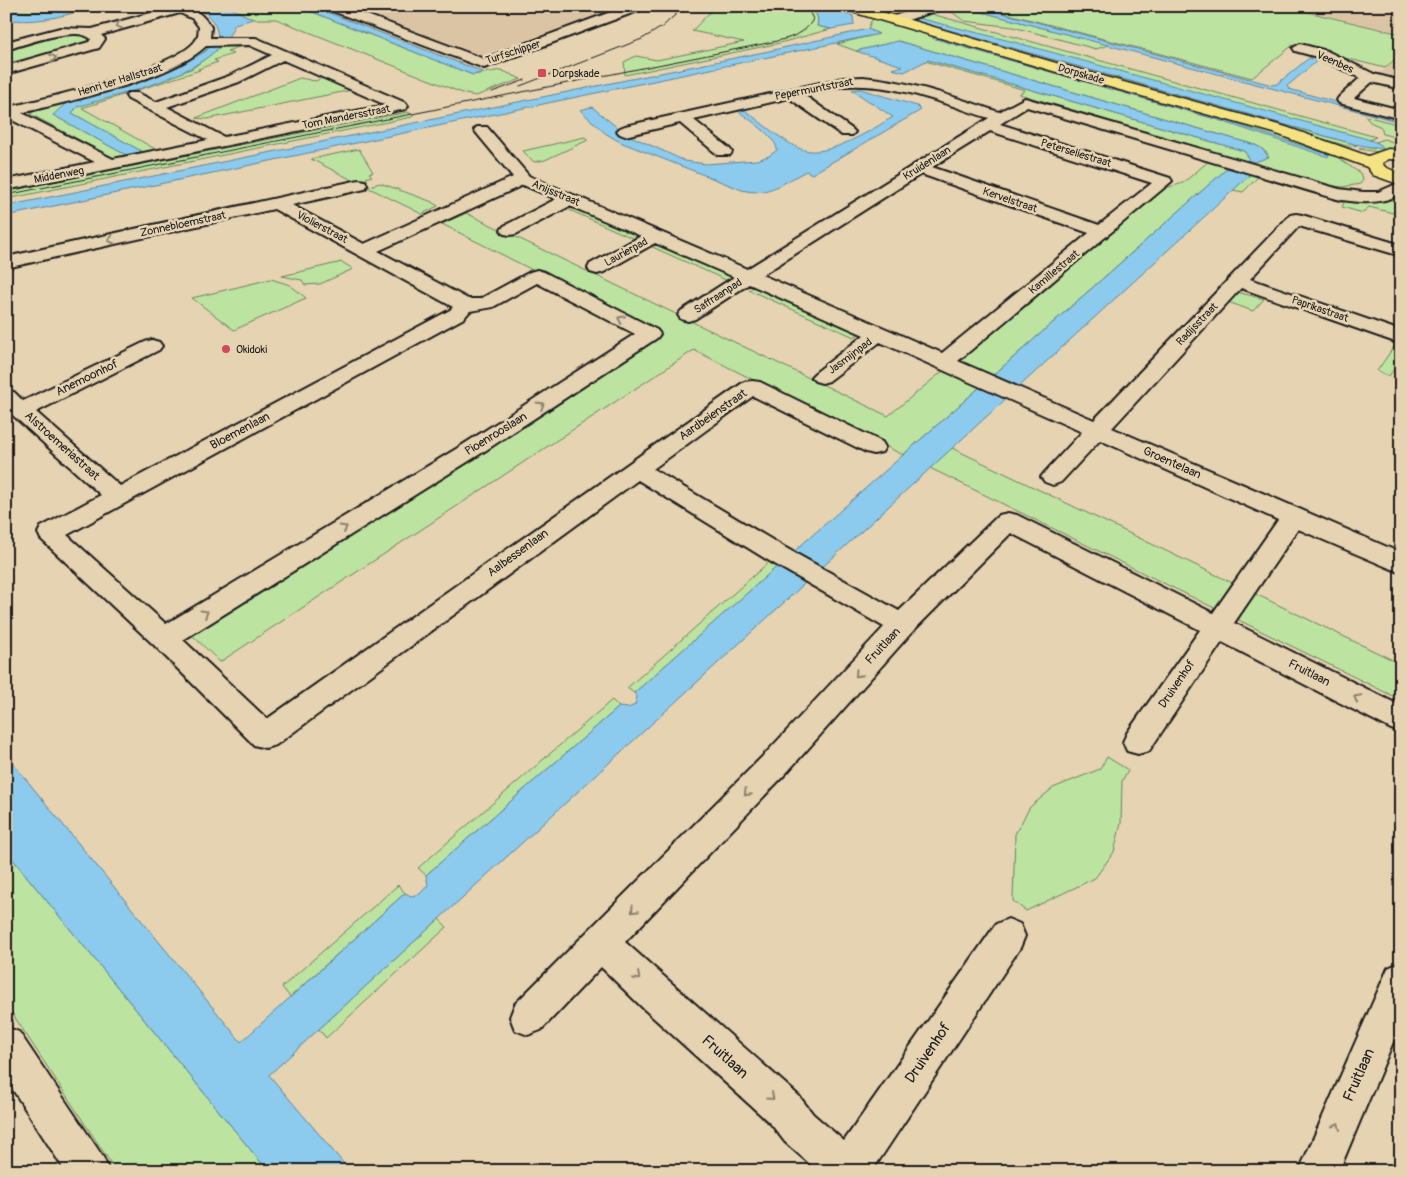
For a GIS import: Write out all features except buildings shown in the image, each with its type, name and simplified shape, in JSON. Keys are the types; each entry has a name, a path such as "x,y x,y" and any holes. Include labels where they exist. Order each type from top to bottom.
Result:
{"main road":[{"name":"Dorpskade","path":"847,6 1075,73 1185,102 1375,160"},
{"path":"1397,181 1379,171 1375,160 1401,155"}],"street":[{"name":"Turfschipper","path":"331,6 484,64 638,6"},
{"path":"895,20 937,6"},
{"path":"92,33 177,7 196,16 205,27 207,42"},
{"path":"6,46 61,30 79,30 92,33 98,38 94,45 6,70"},
{"path":"15,32 32,39"},
{"name":"Tom Mandersstraat","path":"112,164 402,106 251,41 207,42"},
{"name":"Henri ter Hallstraat","path":"8,111 146,74 172,63 207,42"},
{"name":"Veenbes","path":"1300,48 1322,54 1369,78 1401,85"},
{"path":"157,106 234,79 282,55"},
{"name":"Veenbes","path":"1369,78 1344,100 1401,115"},
{"name":"Pepermuntstraat","path":"625,131 843,82 878,81 994,121"},
{"path":"791,93 847,132"},
{"path":"133,96 157,106 222,142"},
{"name":"Kruidenlaan","path":"748,276 1025,102 1350,196 1372,198 1392,194 1397,181"},
{"path":"8,111 112,164"},
{"path":"684,118 724,152"},
{"name":"Peterseliestraat","path":"994,121 1164,181"},
{"path":"482,130 523,179"},
{"name":"Middenweg","path":"6,185 112,164"},
{"name":"Kervelstraat","path":"918,168 1102,232"},
{"name":"Anijsstraat","path":"365,250 523,179 748,276"},
{"name":"Kamillestraat","path":"944,362 1164,181"},
{"name":"Zonnebloemstraat","path":"6,263 359,185"},
{"path":"510,230 570,199"},
{"name":"Violierstraat","path":"278,204 365,250"},
{"name":"Radijsstraat","path":"1053,477 1239,282 1296,218 1401,251"},
{"name":"Laurierpad","path":"597,268 654,236"},
{"path":"365,250 464,304"},
{"name":"Pioenrooslaan","path":"164,638 477,446 650,334 537,276 486,303 464,304"},
{"path":"748,276 944,362"},
{"name":"Saffraanpad","path":"688,315 748,276"},
{"name":"Paprikastraat","path":"1239,282 1401,338"},
{"name":"Bloemenlaan","path":"164,638 50,533 313,393 456,314 464,304"},
{"name":"Jasmijnpad","path":"822,377 878,334"},
{"name":"Anemoonhof","path":"14,404 152,346"},
{"name":"Groentelaan","path":"944,362 1401,564"},
{"name":"Aardbeienstraat","path":"636,469 752,387 874,448"},
{"name":"Alstroemeriastraat","path":"14,404 117,496"},
{"path":"636,469 780,556 902,625"},
{"name":"Aalbessenlaan","path":"164,638 265,736 636,469"},
{"path":"1216,626 1293,517"},
{"name":"Fruitlaan","path":"528,1017 602,944 778,761 902,625 1008,521 1401,720"},
{"name":"Druivenhof","path":"1138,742 1216,626"},
{"name":"Druivenhof","path":"848,1171 1008,936"},
{"name":"Fruitlaan","path":"602,944 658,997 785,1110 799,1128 848,1171"},
{"name":"Fruitlaan","path":"1319,1171 1401,980"},
{"path":"6,1044 90,1171"}],"shaded area":[{"path":"311,6 646,6 483,72"},
{"path":"1286,6 1401,6 1401,33"},
{"path":"1401,55 1401,80 1379,75"}],"green space":[{"path":"6,6 73,6 47,12 32,13 6,9"},
{"path":"227,6 297,6 473,75 501,70 521,79 476,96 465,94 276,19 253,19"},
{"path":"675,6 807,6 816,14 818,19 817,26 831,29 780,43 625,75 624,62 636,56 657,60 744,42 692,31 711,11 670,8"},
{"path":"1282,6 1401,34 1401,54 1385,68 1293,45 1252,78 982,7"},
{"path":"965,9 1109,45 1096,49 1013,27 964,21 949,10"},
{"path":"928,13 1376,137 1369,140 913,17"},
{"path":"910,18 915,22 1357,145 1351,147 913,23 909,20"},
{"path":"874,19 1185,106 1343,154 1342,161 1360,173 1363,180 1360,184 1343,187 1326,185 1019,94 1025,90 925,61 928,60 1244,151 1249,158 1248,160 1259,160 1268,154 1255,145 898,41 856,51 837,44 878,34 868,29 871,21"},
{"path":"78,33 92,41 6,67 6,50 56,35"},
{"path":"247,44 227,51 233,54 214,60 218,62 198,69 200,70 82,108 157,150 143,152 72,113 77,107 168,78 193,68 223,45"},
{"path":"205,45 211,45 200,55 183,65 138,85 53,115 126,155 114,158 30,114 33,112 28,109 146,76"},
{"path":"300,78 315,81 323,78 352,90 207,119 196,118"},
{"path":"408,112 413,115 412,117 6,199 6,191"},
{"path":"1365,116 1401,125 1401,139 1383,134 1381,127 1370,122"},
{"path":"585,137 588,140 545,160 534,162 523,151"},
{"path":"1384,139 1401,145 1401,151 1378,152 1359,149 1364,147 1374,149 1378,143 1376,142"},
{"path":"359,149 373,172 369,173 372,176 366,178 368,180 358,183 311,159"},
{"path":"1210,160 1230,166 903,455 694,350 220,662 189,632 660,335 442,224 466,213 888,416 1166,188 1183,183"},
{"path":"1252,173 1361,202 1382,201 1401,192 1401,215 1369,207 1363,213 1342,207 1344,203 1258,177 1243,192 1233,190"},
{"path":"380,183 430,201 438,206 422,214 367,187"},
{"path":"572,204 645,236 637,240 565,208"},
{"path":"656,241 734,277 728,281 648,245"},
{"path":"342,262 353,269 320,284 305,285 302,280 282,276"},
{"path":"271,279 290,285 306,298 234,330 192,298"},
{"path":"755,285 861,333 854,337 749,290"},
{"path":"1237,292 1264,299 1253,311 1228,302"},
{"path":"1393,348 1401,350 1401,359 1389,376 1377,371"},
{"path":"952,448 1401,664 1401,700 930,468"},
{"path":"769,562 777,567 634,693 627,688"},
{"path":"612,700 619,707 426,875 418,868"},
{"path":"1107,757 1128,770 1122,781 1121,823 1114,852 1095,878 1026,911 1013,901 1015,834 1030,807 1053,788 1100,769"},
{"path":"6,851 268,1171 116,1171 6,1004"},
{"path":"398,885 405,893 290,997 282,987"},
{"path":"439,919 447,927 326,1038 319,1029"}],"water":[{"path":"73,6 99,6 41,20 6,19 6,9 40,12"},
{"path":"192,6 227,6 253,19 235,24 224,42 209,56 189,69 143,88 77,107 72,113 143,152 126,155 53,115 65,104 155,77 180,66 206,51 218,36 217,31 210,18"},
{"path":"297,6 311,6 483,72 473,75"},
{"path":"807,6 819,6 853,16 854,25 831,29 817,26 818,19 816,14"},
{"path":"953,6 976,6 1272,85 1277,84 1309,58 1317,61 1287,86 1289,89 1400,120 1396,121 982,12 965,9 949,10 947,8"},
{"path":"918,18 1018,43 1367,139 1378,143 1383,148 1354,144 913,20"},
{"path":"868,29 879,34 6,216 6,206 769,51"},
{"path":"934,37 1220,119 1330,155 1328,157 1218,120 932,38"},
{"path":"898,41 1255,145 1261,148 1269,157 1255,162 1247,160 1249,158 1244,151 928,60 904,72 892,69 902,66 856,51"},
{"path":"860,89 917,106 921,110 812,174 806,171 783,184 760,192 742,190 620,142 605,133 580,110 592,107 624,133 685,161 706,164 757,160 769,156 777,150 776,145 767,134 737,110 743,109 797,148 814,151 826,150 850,141 893,117 852,90"},
{"path":"1230,166 1252,173 269,1075 350,1171 268,1171 6,851 6,755 241,1042 405,893 411,896 420,894 428,885 426,875 619,707 628,708 635,705 637,697 634,693"}],"tram line":[{"path":"520,86 642,39 662,27 685,6"},
{"path":"6,195 773,42 796,35 810,24 813,19 810,13 800,6"},
{"path":"492,92 525,80"}],"place":[{"name":"Dorpskade","path":"542,73"},
{"name":"Okidoki","path":"226,349"}]}
